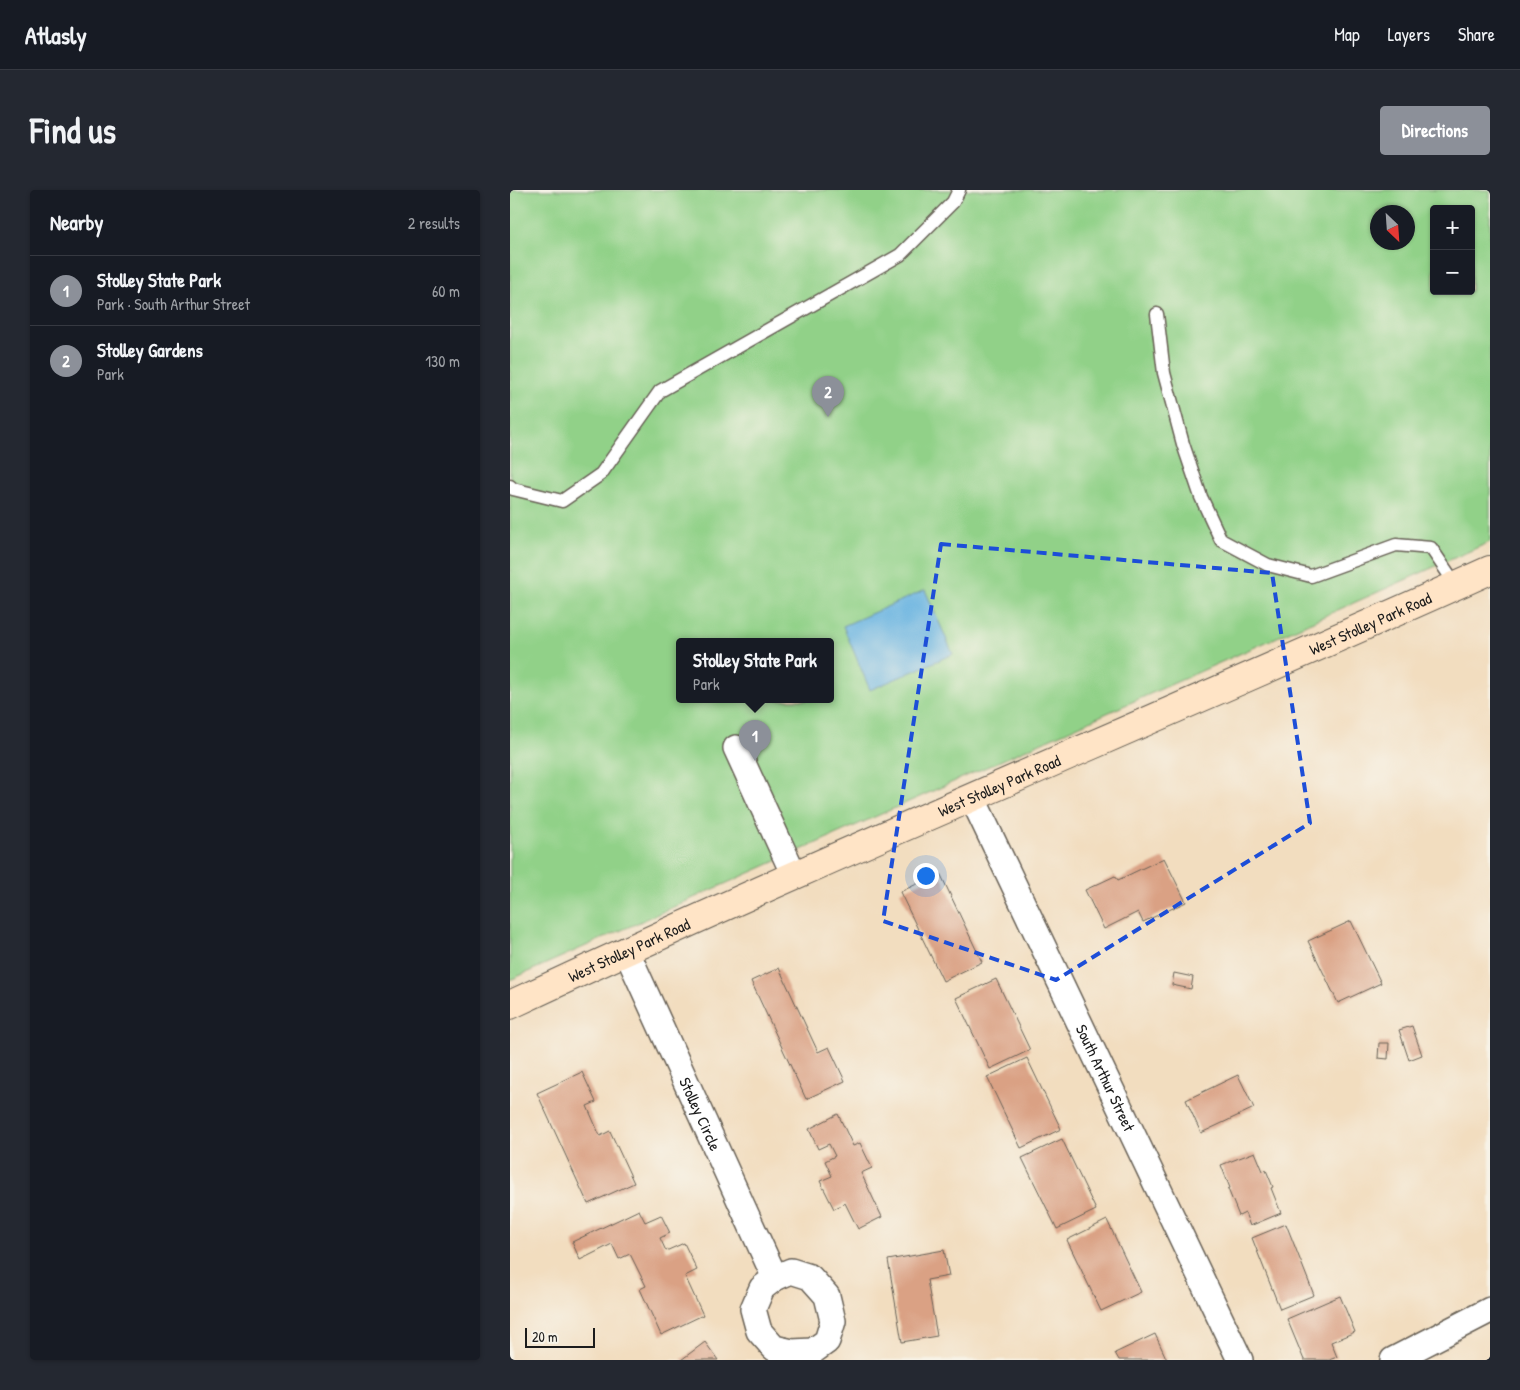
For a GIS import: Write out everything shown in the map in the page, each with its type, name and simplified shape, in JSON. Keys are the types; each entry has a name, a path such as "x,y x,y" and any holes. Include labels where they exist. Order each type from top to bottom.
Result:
{"main road":[{"name":"West Stolley Park Road","path":"510,1005 626,950 794,875 1490,570"}],"street":[{"path":"736,748 794,875"},
{"name":"South Arthur Street","path":"972,797 1240,1360"},
{"name":"Stolley Circle","path":"626,950 776,1278"},
{"path":"1393,1360 1490,1310"}],"lane":[{"path":"510,486 513,489 562,501 601,474 660,391 900,255 953,202 959,190"},
{"path":"1158,314 1164,373 1182,444 1201,497 1221,540 1268,565 1311,576 1396,545 1432,548 1456,586"}],"highlighted area":[{"path":"941,544 1272,573 1310,823 1056,980 883,921"}],"green space":[{"path":"510,190 1490,190 1490,542 510,980"}],"water":[{"path":"925,590 953,654 870,690 843,626"}],"building":[{"path":"1164,858 1186,902 1143,922 1138,912 1104,929 1085,890 1115,876 1118,880"},
{"path":"940,873 982,962 943,981 900,892"},
{"path":"1351,921 1381,983 1338,1003 1308,941"},
{"path":"779,968 818,1052 829,1047 845,1081 806,1099 751,981"},
{"path":"1174,973 1193,977 1191,989 1172,985"},
{"path":"996,979 1030,1050 990,1069 956,998"},
{"path":"1412,1026 1422,1055 1409,1060 1399,1030"},
{"path":"1379,1043 1389,1043 1388,1059 1378,1058"},
{"path":"1027,1058 1061,1129 1021,1148 987,1077"},
{"path":"582,1072 596,1102 587,1106 600,1136 610,1131 634,1183 588,1204 537,1093"},
{"path":"1238,1075 1254,1108 1201,1133 1186,1100"},
{"path":"838,1114 853,1146 860,1143 872,1168 861,1173 882,1217 858,1229 845,1203 834,1209 820,1181 832,1176 825,1161 835,1156 829,1144 818,1149 809,1129"},
{"path":"1062,1139 1096,1210 1057,1229 1022,1158"},
{"path":"1255,1152 1263,1171 1266,1170 1281,1213 1250,1226 1245,1213 1239,1216 1221,1165"},
{"path":"639,1210 645,1222 661,1215 670,1233 660,1238 666,1251 684,1243 697,1270 685,1276 703,1315 661,1335 640,1289 646,1286 630,1254 619,1259 612,1244 580,1260 572,1242"},
{"path":"1107,1220 1141,1292 1101,1311 1067,1240"},
{"path":"1286,1224 1314,1295 1280,1309 1252,1238"},
{"path":"944,1250 949,1276 927,1280 937,1336 902,1342 888,1260"},
{"path":"1340,1296 1355,1332 1331,1342 1337,1357 1329,1360 1304,1360 1287,1319"},
{"path":"1155,1334 1167,1360 1119,1360 1115,1353"},
{"path":"705,1342 718,1360 681,1360"}],"place":[{"name":"Stolley Gardens","path":"828,417"},
{"name":"Stolley State Park","path":"755,761"}]}
